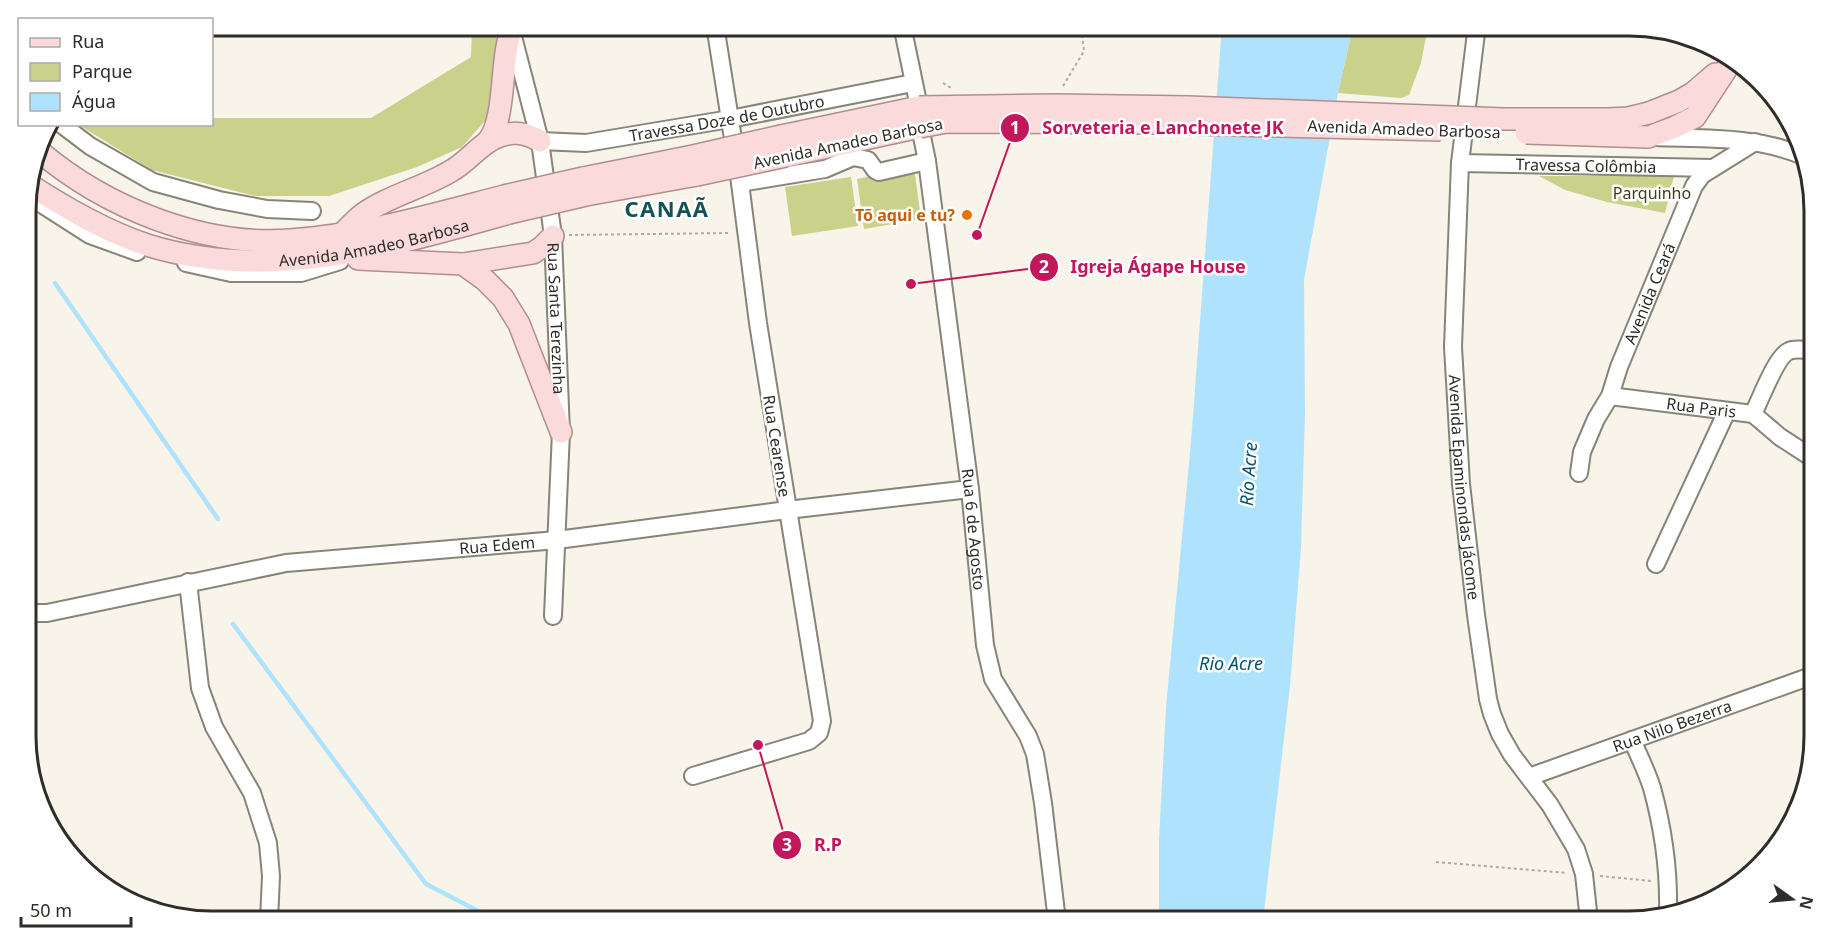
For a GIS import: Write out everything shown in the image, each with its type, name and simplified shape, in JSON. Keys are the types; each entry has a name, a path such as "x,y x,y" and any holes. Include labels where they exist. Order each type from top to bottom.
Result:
{"main road":[{"path":"343,233 361,215 376,206 451,172 471,158 488,141 495,128 509,36"},
{"name":"Avenida Amadeo Barbosa","path":"919,117 1055,105 1188,107 1504,119 1628,118 1649,113 1693,93 1726,65"},
{"name":"Avenida Amadeo Barbosa","path":"45,156 56,165 115,201 187,230 253,240 289,240 343,233 424,216 507,205 584,186 784,146 902,112 947,122 1166,123 1648,137 1695,117 1727,66"},
{"path":"488,141 500,136 520,133 540,141"},
{"name":"Avenida Amadeo Barbosa","path":"37,189 90,220 147,245 209,258 272,261 339,258 419,238 507,205"},
{"path":"339,258 463,264 533,253 553,236"},
{"path":"463,264 485,280 503,298 519,324 561,432"}],"street":[{"name":"Rua Santa Terezinha","path":"513,36 540,141 553,236 561,432 553,616"},
{"name":"Rua Cearense","path":"693,776 809,741 819,733 822,721 758,323 740,183 717,36"},
{"name":"Rua 6 de Agosto","path":"904,36 927,161 970,489 988,664 999,692 1024,728 1035,754 1056,911"},
{"name":"Avenida Epaminondas Jácome","path":"1476,36 1460,163 1453,346 1462,495 1488,699 1500,734 1512,755 1564,827 1576,849 1584,874 1588,911"},
{"name":"Travessa Doze de Outubro","path":"540,141 586,143 913,83"},
{"path":"64,126 90,146 153,182 219,200 267,209 312,211"},
{"path":"1648,137 1755,141 1793,152"},
{"name":"Avenida Ceará","path":"1578,473 1596,419 1610,396 1619,367 1694,186 1702,175 1755,141"},
{"path":"740,183 825,169 853,157 868,160 879,172 927,161"},
{"name":"Travessa Colômbia","path":"1460,163 1713,168"},
{"path":"36,201 90,235 144,254 231,273 301,273 339,258"},
{"path":"1753,414 1780,359 1787,351 1804,350"},
{"name":"Rua Paris","path":"1610,396 1753,414 1804,452"},
{"path":"1656,564 1728,411"},
{"name":"Rua Edem","path":"36,613 47,613 285,563 556,540 970,489"},
{"path":"188,582 200,688 214,727 252,793 268,843 271,876 269,911"},
{"name":"Rua Nilo Bezerra","path":"1529,777 1804,679"},
{"path":"1632,740 1652,786 1666,859 1668,907"}],"path":[{"path":"1062,87 1084,51 1082,36"},
{"path":"943,83 953,90"},
{"path":"553,236 746,232"},
{"path":"1436,862 1668,883"}],"green space":[{"path":"472,36 496,36 497,63 491,114 462,147 417,167 329,196 255,196 152,170 81,126 213,126 213,118 371,118 471,57"},
{"path":"1351,36 1426,36 1421,63 1409,95 1401,98 1338,93"},
{"path":"914,167 921,219 864,229 857,179"},
{"name":"Parquinho","path":"1539,176 1674,176 1665,213 1607,202 1565,190"},
{"path":"851,177 858,226 792,236 785,187"}],"water":[{"name":"Rio Acre","path":"1221,36 1351,36 1338,93 1304,280 1305,413 1301,548 1290,686 1264,911 1159,911 1159,840 1166,707 1191,442"}],"waterway":[{"path":"55,283 218,519"},
{"path":"233,624 426,884 478,911"}],"place":[{"name":"Tõ aqui e tu?","path":"967,215"},
{"name":"Sorveteria e Lanchonete JK","path":"977,235"},
{"name":"Igreja Ágape House","path":"911,284"},
{"name":"R.P","path":"758,745"}],"district":[{"name":"CANAÃ","path":"667,208"}],"water label":[{"name":"Río Acre","path":"1248,474"}]}
